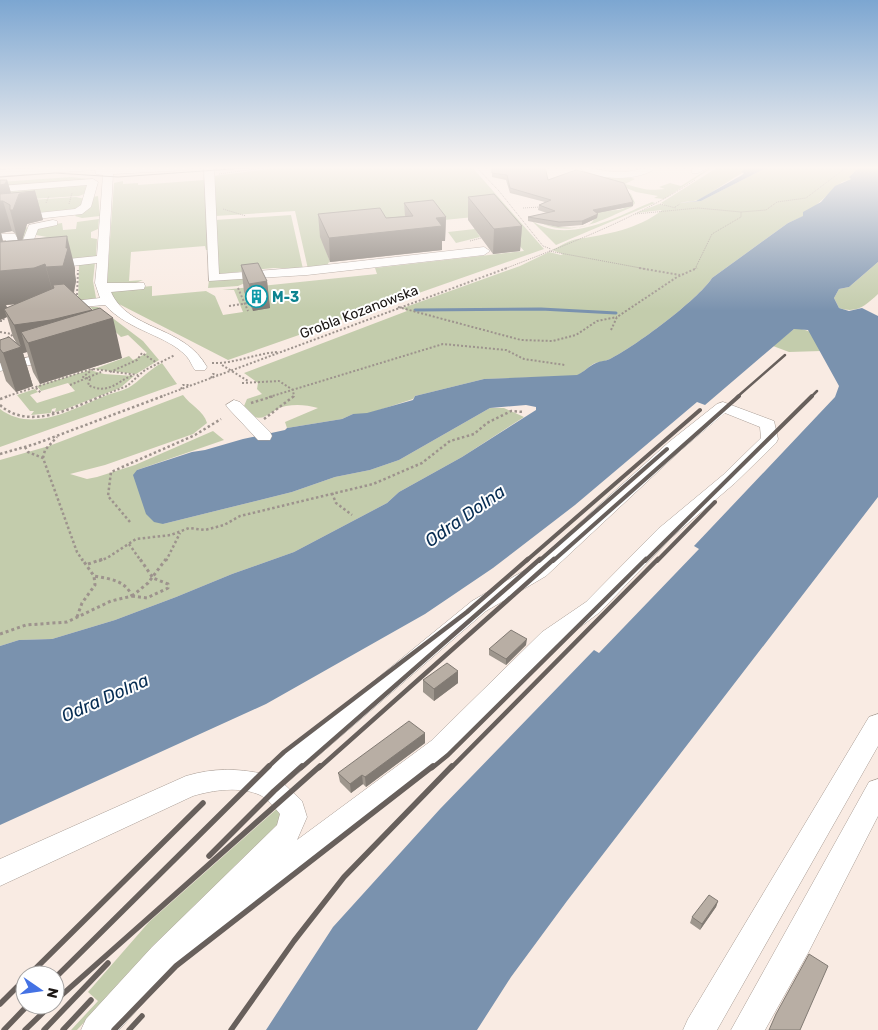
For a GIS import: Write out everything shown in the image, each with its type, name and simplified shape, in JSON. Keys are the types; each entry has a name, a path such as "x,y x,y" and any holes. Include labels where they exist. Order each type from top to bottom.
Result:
{"street":[{"path":"29,240 32,227 69,218 74,215"},
{"path":"98,215 97,218 107,298 136,323 193,352 199,364"},
{"path":"211,215 212,278 307,271 484,252"},
{"path":"0,220 97,218"},
{"path":"0,237 11,236 12,239 9,254 1,268"},
{"path":"79,262 103,259"},
{"path":"48,307 84,307 107,298"},
{"path":"3,367 72,352"},
{"path":"96,1030 163,958 287,833 294,817 293,809 269,786 306,749 480,606 539,570 675,446 723,406 768,424 770,439 729,479 665,533 593,607 550,638 440,748 163,958"},
{"path":"699,1030 878,724"}],"lane":[{"path":"1,268 79,262"},
{"path":"107,298 139,286"},
{"path":"236,407 264,436"},
{"path":"0,873 193,784 225,778 241,778 269,786"},
{"path":"747,1030 793,951 878,790"}],"path":[{"path":"518,215 543,246 562,255 580,255 680,275"},
{"name":"Grobla Kozanowska","path":"60,435 180,390 183,385 192,385 211,378 213,374 220,375 500,270 629,215"},
{"path":"398,308 521,340 553,341 576,334 597,321 617,317 680,275 697,268 712,234 741,215"},
{"path":"475,239 481,238"},
{"path":"79,262 78,281 84,307"},
{"path":"71,282 78,281"},
{"path":"238,288 248,311"},
{"path":"229,306 249,303"},
{"path":"0,321 3,321 5,314"},
{"path":"611,330 617,317"},
{"path":"0,332 14,333 1,340 12,356 3,367"},
{"path":"236,407 443,344 506,350 524,359 565,366"},
{"path":"199,364 222,365 253,354 281,352"},
{"path":"110,372 138,360 142,353 157,363"},
{"path":"0,405 8,412 20,416 53,414 101,395 120,390 131,383 138,375 161,361"},
{"path":"222,365 248,381"},
{"path":"0,399 91,369 102,372 138,375"},
{"path":"91,369 83,376 90,379 89,386 100,388 119,385 125,378 133,374"},
{"path":"70,385 102,372"},
{"path":"242,382 279,381 293,390 294,396 290,401 266,418 252,424"},
{"path":"17,385 23,392"},
{"path":"119,385 120,390"},
{"path":"36,388 41,393"},
{"path":"100,388 98,392 101,395"},
{"path":"53,414 54,408"},
{"path":"88,564 107,558 136,539 171,535 189,528 205,530 224,525 240,516 374,484 422,462 444,445 462,436 474,434 511,411 524,412"},
{"path":"130,522 108,496 108,483 111,472 186,440 221,419"},
{"path":"0,454 60,435"},
{"path":"60,435 45,450 43,458 78,552 88,564 94,576 95,585 82,603 77,617"},
{"path":"25,447 28,452 43,458"},
{"path":"332,493 336,503 352,515"},
{"path":"0,634 26,625 67,622 111,601 132,596 144,588 168,559 181,531"},
{"path":"128,544 153,578 168,584 168,588 147,598 132,596"},
{"path":"94,576 123,584 131,591 132,596"}],"green space":[{"path":"100,215 100,216 82,218 75,216"},
{"path":"112,215 207,215 210,250 206,250 205,246 131,252 129,281 143,280 131,285 107,283"},
{"path":"291,215 303,269 273,268 219,274 215,220"},
{"path":"296,215 493,215 374,227 321,237 330,262 328,263 329,267 308,269"},
{"path":"494,215 514,215 544,249 228,360 115,302 109,290 152,286 152,296 206,291 215,296 223,315 243,312 234,290 222,290 377,274 375,268 524,251"},
{"path":"597,215 613,215 586,225 593,221"},
{"path":"621,215 627,215 556,245 532,221 546,228 561,230 593,226"},
{"path":"655,215 805,215 788,223 712,278 694,298 649,334 621,353 608,360 595,363 576,376 484,379 415,396 413,399 367,414 353,414 342,419 287,428 285,422 318,408 302,405 286,406 260,418 255,417 244,406 247,399 262,394 257,389 258,383 244,373 407,311 403,308 520,266 549,252 561,255 563,254 552,250 571,241 610,233"},
{"path":"99,219 98,229 91,232 91,238 97,239 96,258 12,267 15,233 26,227 33,239 47,237 36,235 35,230 42,226 62,223 63,230 76,229 77,222"},
{"path":"541,223 568,228 578,227 564,229"},
{"path":"475,229 480,237 456,243 448,232"},
{"path":"95,262 93,281 96,298 78,301 79,264"},
{"path":"878,262 878,294 865,305 856,309 845,310 839,308 834,298 839,289 849,287"},
{"path":"243,279 245,283 238,286 208,288 209,280"},
{"path":"90,307 98,307 143,341 159,360 136,374 94,369 129,356 133,360 147,353 128,335 121,337"},
{"path":"799,328 811,332 821,351 789,352 773,346 794,329"},
{"path":"162,363 177,384 0,447 0,409 12,416 25,419 51,417 122,391"},
{"path":"90,370 104,374 134,376 120,388 63,410 55,412 56,408 52,409 51,413 31,415 34,411 30,411 17,395 35,389 38,392 30,395 37,403 75,391 68,383 41,391 37,386"},
{"path":"183,395 203,415 207,423 193,434 105,465 70,474 87,479 97,477 135,465 213,431 224,440 137,470 163,524 292,492 335,477 370,470 399,460 490,408 504,408 524,417 462,457 399,492 387,503 294,552 115,620 52,639 19,640 0,646 0,460 49,446"},
{"path":"279,807 283,824 135,967 77,1030 71,1030 98,1001 88,992 149,922"}],"water":[{"name":"Odra Dolna","path":"878,215 878,262 849,287 839,289 834,298 839,308 849,311 862,308 878,316 878,497 567,901 511,977 477,1030 266,1030 333,927 440,809 594,650 599,653 699,549 694,546 835,397 839,386 808,330 794,329 705,405 697,402 575,505 493,568 425,614 266,704 0,825 0,646 19,640 52,639 115,620 294,552 387,503 399,492 462,457 536,410 536,407 526,405 490,408 399,460 370,470 335,477 292,492 163,524 154,522 146,514 133,475 137,470 192,452 287,428 342,419 353,414 367,413 413,400 415,396 484,379 577,375 593,364 608,360 621,353 649,334 694,298 712,278 788,223 803,216"}],"building":[{"path":"318,215 384,215 386,218 445,215 446,217 436,218 442,226 329,238"},
{"path":"483,215 512,215 522,226 494,229"},
{"path":"537,215 596,215 582,221 559,222 528,217"},
{"path":"67,236 66,248 68,248 63,266 46,267 45,264 34,268 0,271 0,242"},
{"path":"258,263 267,281 249,284 241,265"},
{"path":"64,284 92,310 51,320 14,325 4,309 54,288 53,285"},
{"path":"100,308 113,318 28,343 21,332"},
{"path":"9,337 21,347 3,353 0,349 0,340"},
{"path":"511,630 527,639 506,659 489,649"},
{"path":"447,663 458,671 434,689 423,680"},
{"path":"409,721 425,733 365,777 362,775 350,784 338,773"},
{"path":"709,895 718,901 702,924 692,917"},
{"path":"809,954 828,966 800,1030 769,1030 776,1014"}],"waterway":[{"path":"415,310 541,309 616,313"}],"railway":[{"path":"737,397 785,355"},
{"path":"812,396 817,391"},
{"path":"553,561 739,396"},
{"path":"645,561 812,396"},
{"path":"526,561 700,410"},
{"path":"539,561 667,449"},
{"path":"657,561 715,502"},
{"path":"267,768 284,752 467,612 528,559"},
{"path":"301,768 540,559"},
{"path":"319,768 554,559"},
{"path":"432,768 448,755 646,559"},
{"path":"451,768 658,559"},
{"path":"65,968 269,766"},
{"path":"209,856 274,791 302,766"},
{"path":"65,992 320,766"},
{"path":"114,1030 176,966 433,766"},
{"path":"231,1030 294,941 344,877 452,766"},
{"path":"39,965 203,803"},
{"path":"44,1030 108,963"},
{"path":"0,1004 15,989"},
{"path":"63,1030 91,1000"},
{"path":"4,1030 18,1015"},
{"path":"25,1030 41,1015"},
{"path":"129,1030 142,1016"}],"place":[{"name":"M-3","path":"256,297"}]}
